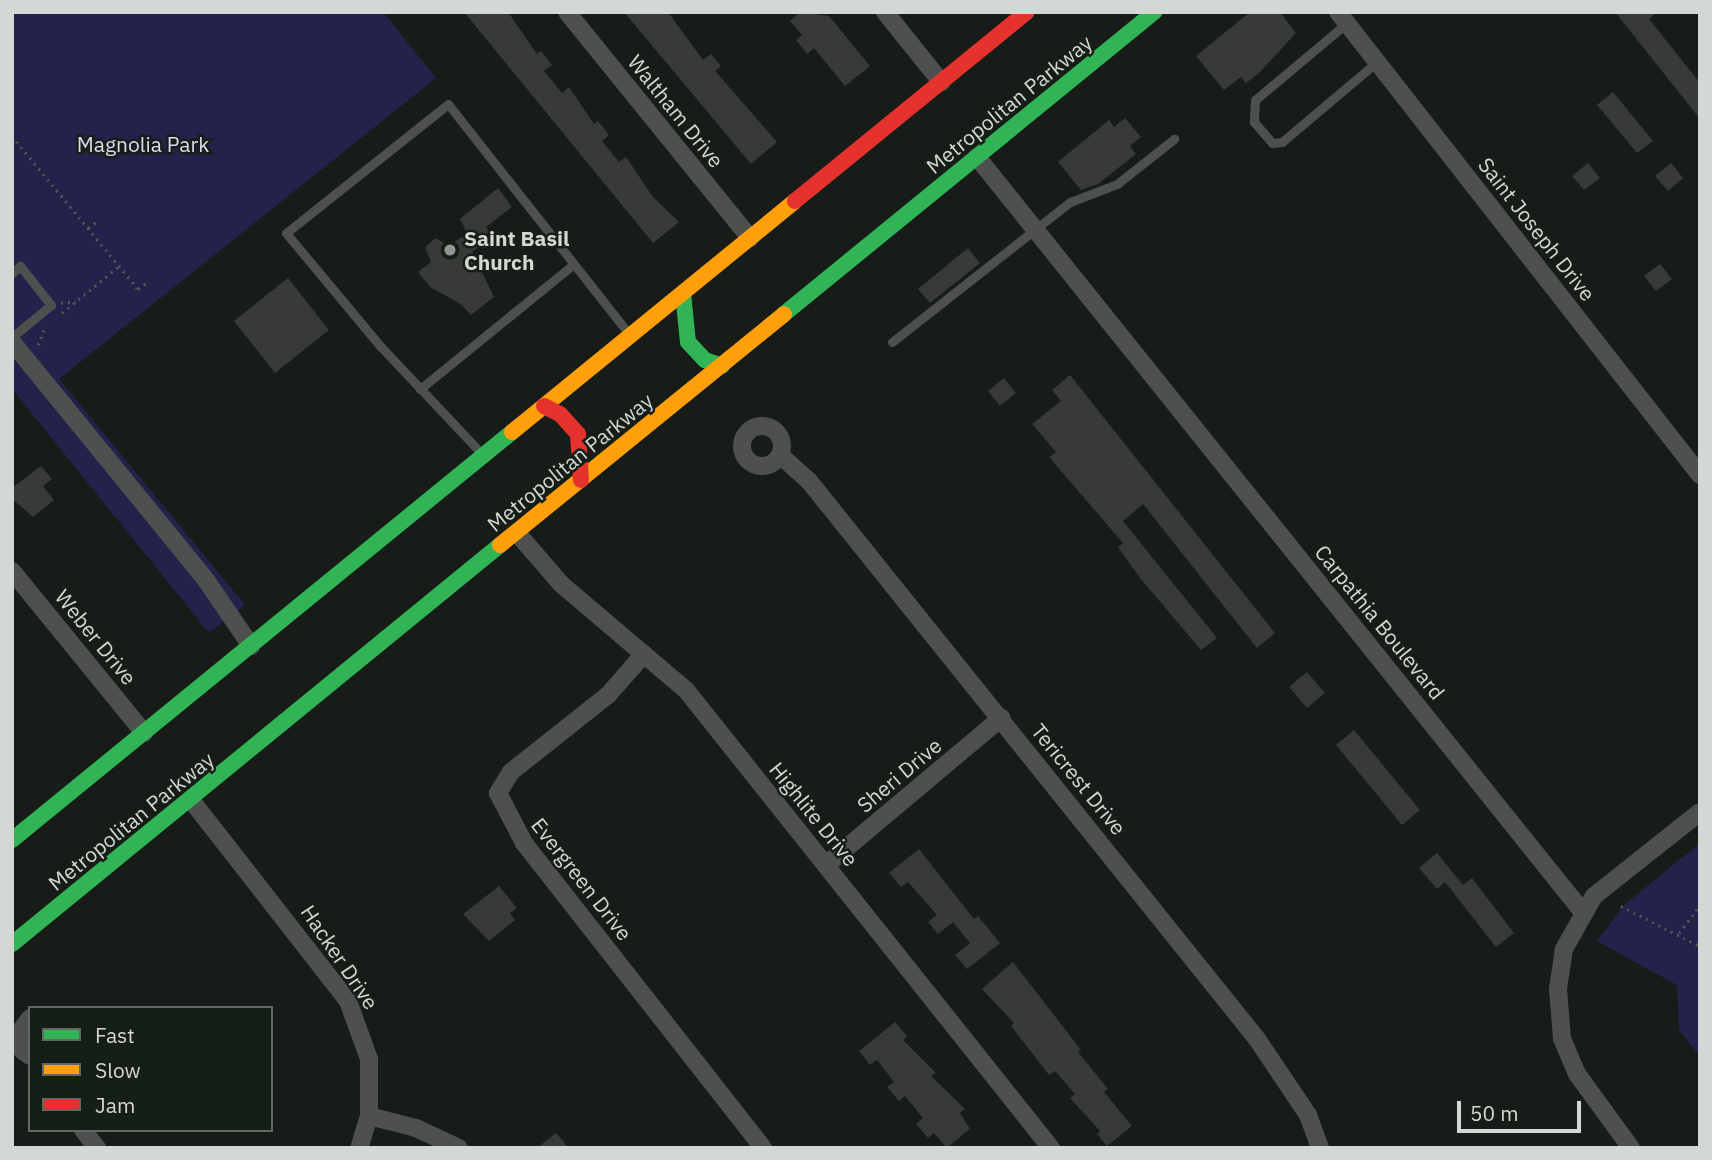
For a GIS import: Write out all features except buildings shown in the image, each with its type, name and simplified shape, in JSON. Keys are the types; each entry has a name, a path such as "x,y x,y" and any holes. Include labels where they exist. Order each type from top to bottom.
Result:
{"main road":[{"path":"12,840 1027,12"},
{"name":"Metropolitan Parkway","path":"12,944 28,922 191,800 1154,12"},
{"path":"683,293 688,342 705,360 722,366"},
{"path":"544,407 560,414 578,434 581,480"}],"street":[{"name":"Waltham Drive","path":"567,12 750,238"},
{"path":"885,12 942,82"},
{"name":"Saint Joseph Drive","path":"1343,17 1700,475"},
{"name":"Carpathia Boulevard","path":"977,157 1582,911"},
{"path":"12,339 206,580 251,646"},
{"name":"Tericrest Drive","path":"780,455 809,481 1257,1039 1308,1115 1320,1148"},
{"name":"Highlite Drive","path":"517,533 561,584 686,690 1051,1148"},
{"name":"Weber Drive","path":"12,571 144,733"},
{"name":"Evergreen Drive","path":"644,654 608,695 510,772 498,793 524,843 764,1148"},
{"name":"Sheri Drive","path":"826,865 1001,719"},
{"name":"Hacker Drive","path":"191,800 348,1001 369,1059 369,1116 359,1148"},
{"path":"1630,1148 1583,1084 1562,1038 1560,971 1564,949 1582,911 1613,878 1700,812"},
{"path":"28,1021 18,1034 22,1050 28,1054"},
{"path":"369,1116 426,1132 459,1148"},
{"path":"85,1132 97,1148"}],"lane":[{"path":"1343,17 1255,100 1254,122 1272,143 1282,142 1378,61"},
{"path":"485,456 420,389 286,233 448,104 630,335"},
{"path":"892,342 1070,202 1117,184 1174,139"},
{"path":"420,389 574,264"},
{"path":"12,273 20,266 51,305 12,339"}],"path":[{"path":"12,136 138,289 146,283"},
{"path":"88,228 96,222"},
{"path":"55,319 119,266"},
{"path":"37,348 45,327"},
{"path":"1679,933 1700,905"},
{"path":"1621,906 1679,933 1700,946"}],"green space":[{"name":"Magnolia Park","path":"12,12 383,12 436,78 59,379 245,605 209,633 12,389"},
{"path":"1700,843 1700,1056 1679,1030 1677,985 1597,941 1624,905"}],"traffic: fast":[{"path":"784,314 1154,12"},
{"path":"683,293 688,342 705,360 722,366"},
{"path":"12,840 512,432"},
{"path":"12,944 500,545"}],"traffic: slow":[{"path":"512,432 795,201"},
{"path":"500,545 784,314"}],"traffic: jam":[{"path":"795,201 1027,12"},
{"path":"544,406 560,414 578,434 581,480"}],"place":[{"name":"Saint Basil Church","path":"450,250"}]}
